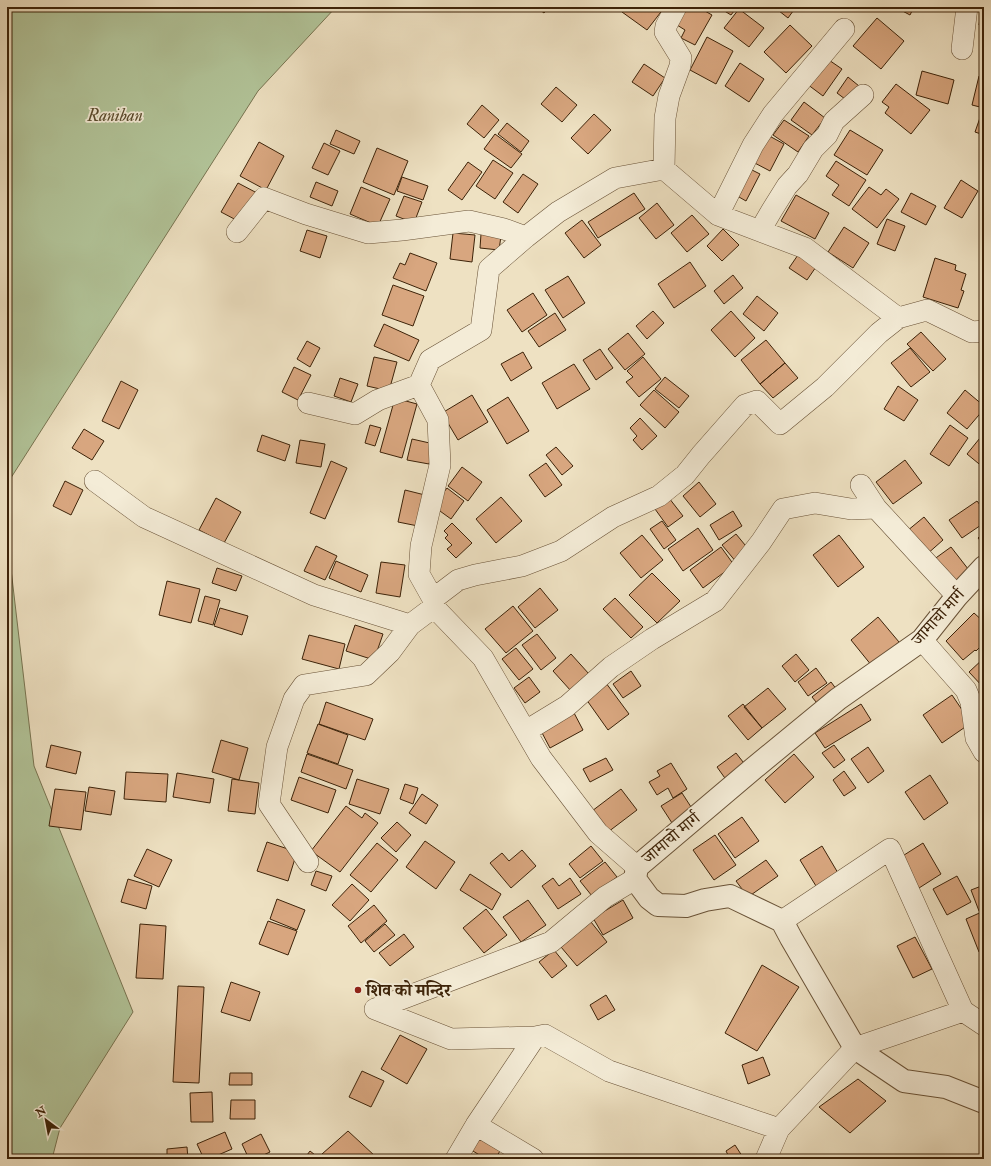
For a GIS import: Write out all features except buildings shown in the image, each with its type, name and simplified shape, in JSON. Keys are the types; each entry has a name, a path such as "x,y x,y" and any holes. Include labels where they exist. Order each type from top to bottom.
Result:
{"street":[{"path":"664,169 665,118 669,96 680,66 681,58 665,32 666,26 676,7"},
{"path":"962,49 968,7"},
{"path":"718,215 752,145 773,114 844,29"},
{"path":"763,232 765,222 787,186 798,174 813,149 827,135 834,121 863,95"},
{"path":"664,169 718,215 805,248 898,318"},
{"path":"308,403 355,414 378,400 418,385 430,360 481,330 489,269 526,236 558,212 615,178 664,169"},
{"path":"237,232 264,198 306,214 368,233 469,221 526,236"},
{"path":"308,862 269,804 277,747 294,699 304,684 366,675 390,652 410,625 458,580 475,575 522,566 561,551 613,517 659,496 685,475 745,406 757,401 780,424 825,387 879,333 898,318 927,310 972,332 984,331"},
{"path":"418,385 438,420 440,465 421,546 419,574 434,603 483,658 541,758 598,833 636,873 551,942 375,1009 451,1039 535,1037 545,1035 609,1071 779,1129"},
{"path":"95,481 144,517 314,594 410,625"},
{"path":"861,485 876,508 957,596"},
{"path":"526,731 567,706 611,667 652,639 715,601 761,542 783,509 815,503 850,509 876,508"},
{"name":"जामाचो मार्ग","path":"782,920 730,896 705,900 686,906 658,905 649,898 636,873 754,768 838,699 922,640 957,596 984,567"},
{"path":"922,640 966,690 971,702 976,738 984,752"},
{"path":"984,1025 962,1011 890,849 782,920 855,1048 904,1081 946,1087 984,1102"},
{"path":"766,1159 779,1129 855,1048 962,1011"},
{"path":"456,1159 476,1125 535,1037"},
{"path":"476,1125 533,1159"}],"green space":[{"name":"Raniban","path":"7,7 336,7 258,91 7,484"},
{"path":"7,535 34,766 133,1012 60,1128 52,1159 7,1159"}],"place":[{"name":"शिव को मन्दिर","path":"358,990"}]}
